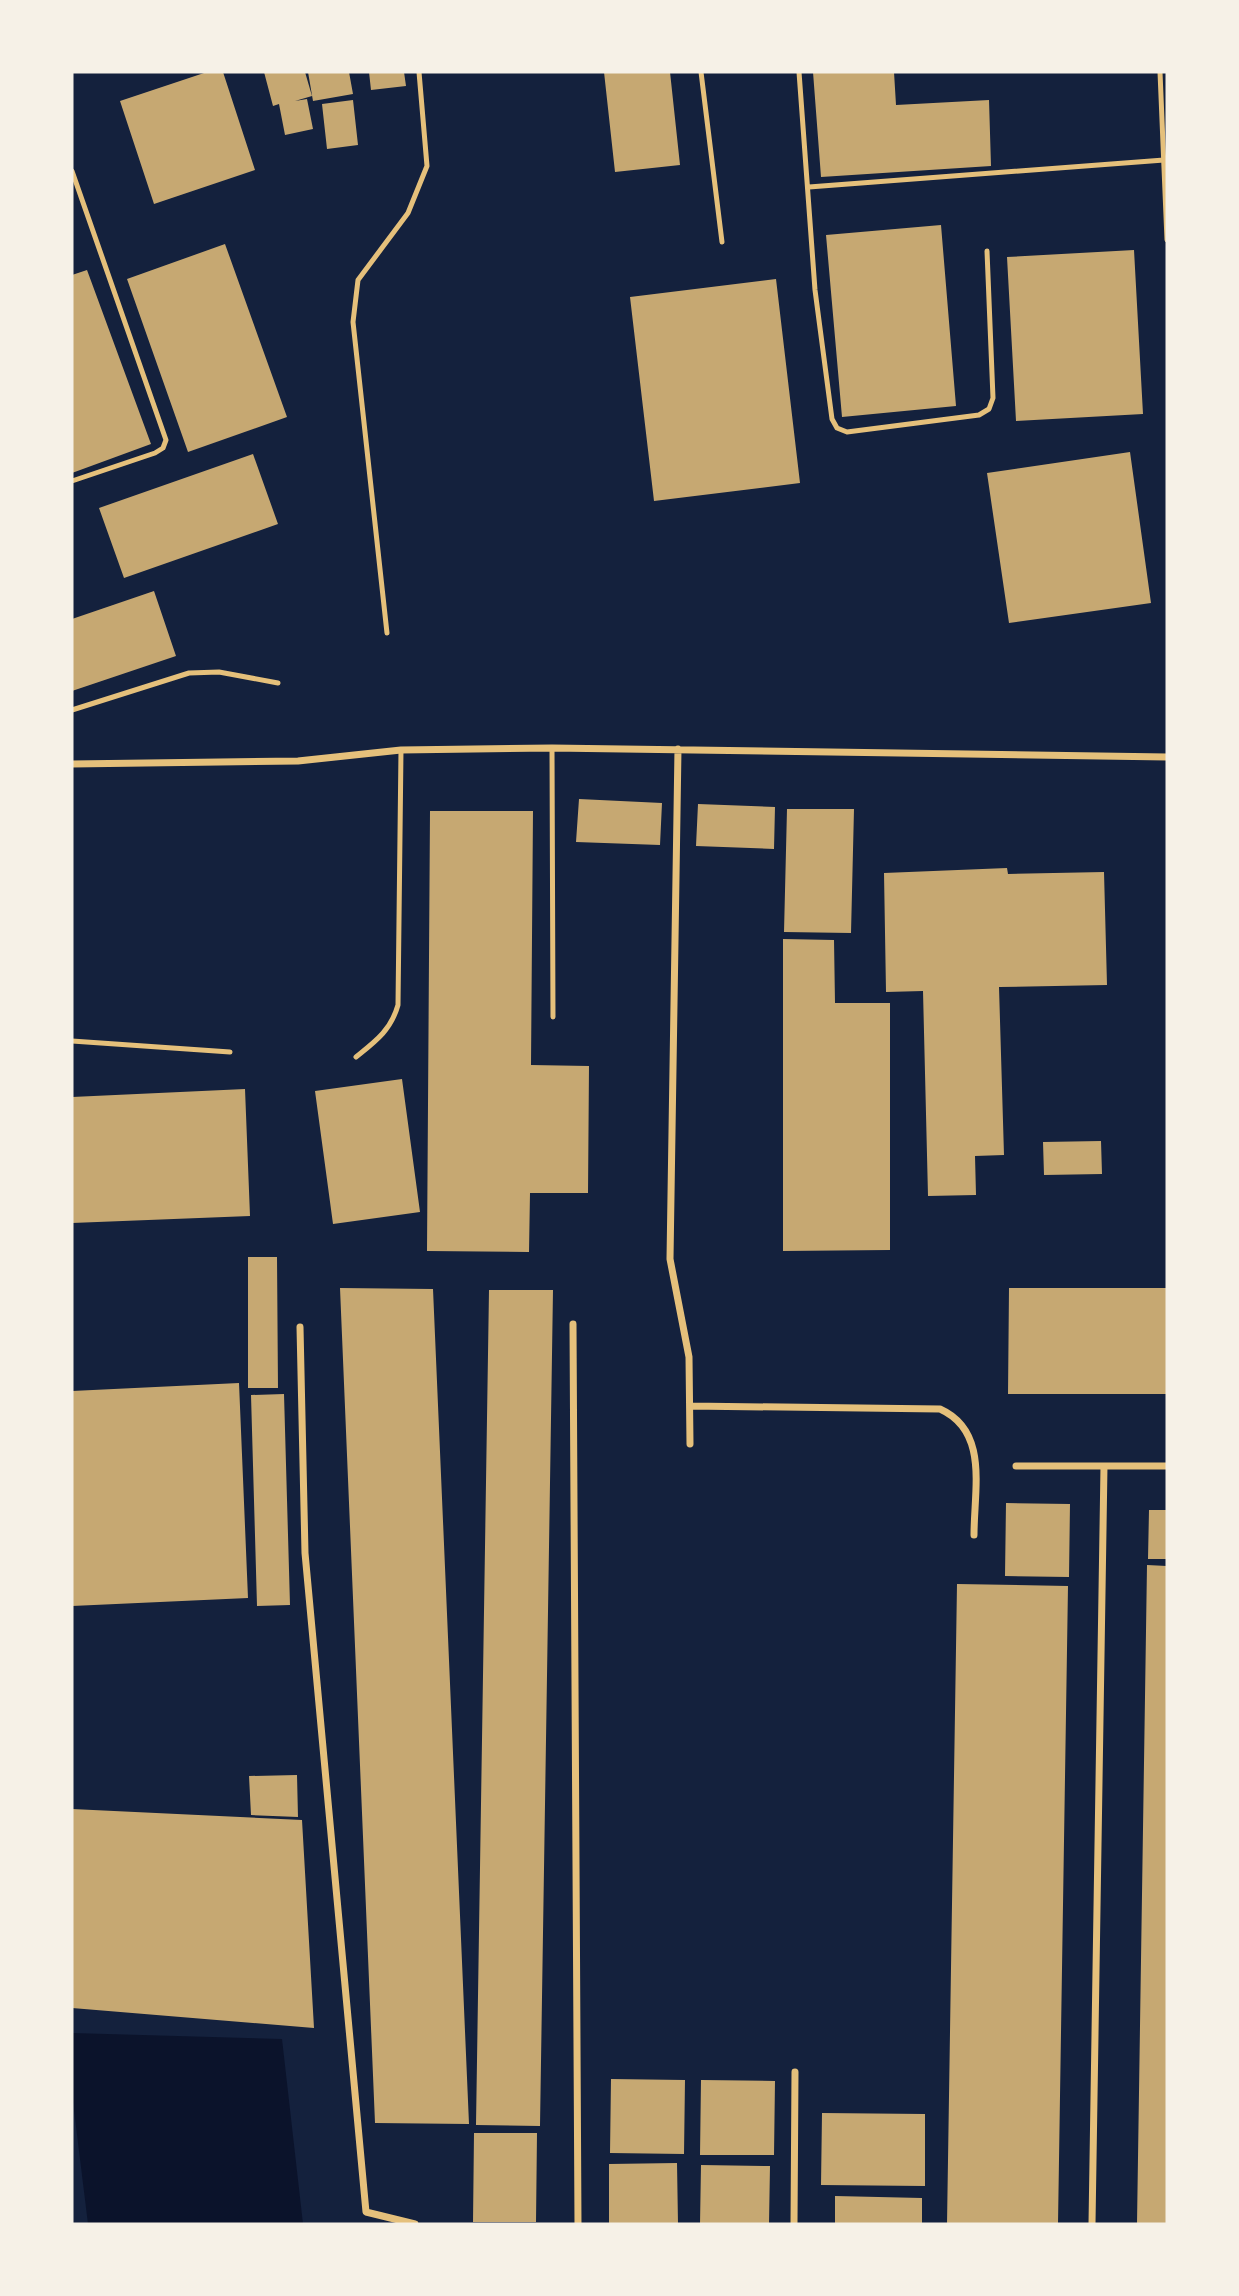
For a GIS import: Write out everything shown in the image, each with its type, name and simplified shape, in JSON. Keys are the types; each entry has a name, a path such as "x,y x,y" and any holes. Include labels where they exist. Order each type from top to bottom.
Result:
{"street":[{"path":"72,764 298,761 401,750 552,748 1167,757"},
{"path":"678,749 670,1259 689,1357 690,1444"},
{"path":"573,1324 578,2224"},
{"path":"300,1327 305,1553 366,2212 415,2224"},
{"path":"690,1406 940,1409 964,1425 973,1445 974,1535"},
{"path":"1016,1466 1167,1466"},
{"path":"1093,2224 1104,1466"},
{"path":"794,2224 795,2072"}],"lane":[{"path":"387,633 353,322 358,279 408,213 427,166 419,72"},
{"path":"701,72 722,242"},
{"path":"799,72 815,290 832,419 837,428 847,432 979,415 989,409 993,398 987,251"},
{"path":"1160,72 1167,240"},
{"path":"809,187 1164,160"},
{"path":"72,171 73,181 166,440 163,448 155,453 72,481"},
{"path":"72,710 189,673 219,672 278,683"},
{"path":"552,748 552,1017"},
{"path":"356,1057 385,1034 394,1020 398,1005 401,750"},
{"path":"72,1041 230,1052"}],"water":[{"path":"72,2033 282,2039 303,2224 88,2224 72,2094"}],"building":[{"path":"207,72 223,72 255,170 154,204 120,101"},
{"path":"264,72 305,72 312,96 295,101 307,99 313,129 285,135 279,104 273,106"},
{"path":"308,72 349,72 353,94 313,101"},
{"path":"369,72 404,72 406,86 371,90"},
{"path":"604,72 670,72 680,165 615,172"},
{"path":"813,72 894,72 896,105 989,100 991,166 821,177"},
{"path":"353,100 358,145 327,149 322,104"},
{"path":"941,225 956,406 842,417 826,235"},
{"path":"225,244 287,417 188,452 127,279"},
{"path":"1134,250 1143,414 1016,421 1007,257"},
{"path":"87,270 151,444 72,473 72,275"},
{"path":"776,279 800,483 654,501 630,297"},
{"path":"1130,452 1151,603 1009,623 987,473"},
{"path":"253,454 278,524 124,578 99,508"},
{"path":"154,591 176,656 72,691 72,619"},
{"path":"579,799 662,803 660,845 576,842"},
{"path":"698,804 775,807 774,849 696,846"},
{"path":"787,809 854,809 851,933 784,932"},
{"path":"430,811 533,811 531,1065 589,1066 588,1193 530,1193 529,1252 427,1251"},
{"path":"1007,868 1008,874 1104,872 1107,985 999,987 1004,1155 975,1156 976,1195 928,1196 923,991 886,992 884,873"},
{"path":"783,939 834,940 835,1003 890,1003 890,1250 783,1251"},
{"path":"402,1079 420,1212 333,1224 315,1091"},
{"path":"245,1089 250,1216 72,1223 72,1097"},
{"path":"1101,1141 1102,1174 1044,1175 1043,1142"},
{"path":"248,1257 277,1257 278,1388 248,1388"},
{"path":"340,1288 433,1289 469,2124 375,2123"},
{"path":"1009,1288 1167,1288 1167,1394 1008,1394"},
{"path":"489,1290 553,1290 540,2126 476,2125"},
{"path":"239,1383 248,1598 72,1606 72,1391"},
{"path":"284,1394 290,1605 257,1606 251,1395"},
{"path":"1006,1503 1070,1504 1069,1577 1005,1576"},
{"path":"1149,1510 1167,1510 1167,1559 1148,1559"},
{"path":"1147,1565 1167,1566 1167,2224 1137,2224"},
{"path":"957,1584 1068,1586 1058,2224 947,2224"},
{"path":"297,1775 298,1817 251,1815 249,1776"},
{"path":"72,1809 302,1820 314,2028 72,2008"},
{"path":"611,2079 685,2080 684,2154 610,2153"},
{"path":"701,2080 775,2081 774,2155 700,2155"},
{"path":"822,2113 925,2114 925,2186 821,2185"},
{"path":"474,2133 537,2133 536,2222 473,2222"},
{"path":"677,2163 678,2224 609,2224 609,2164"},
{"path":"701,2165 770,2166 769,2224 700,2224"},
{"path":"835,2196 922,2198 922,2224 835,2224"}]}
